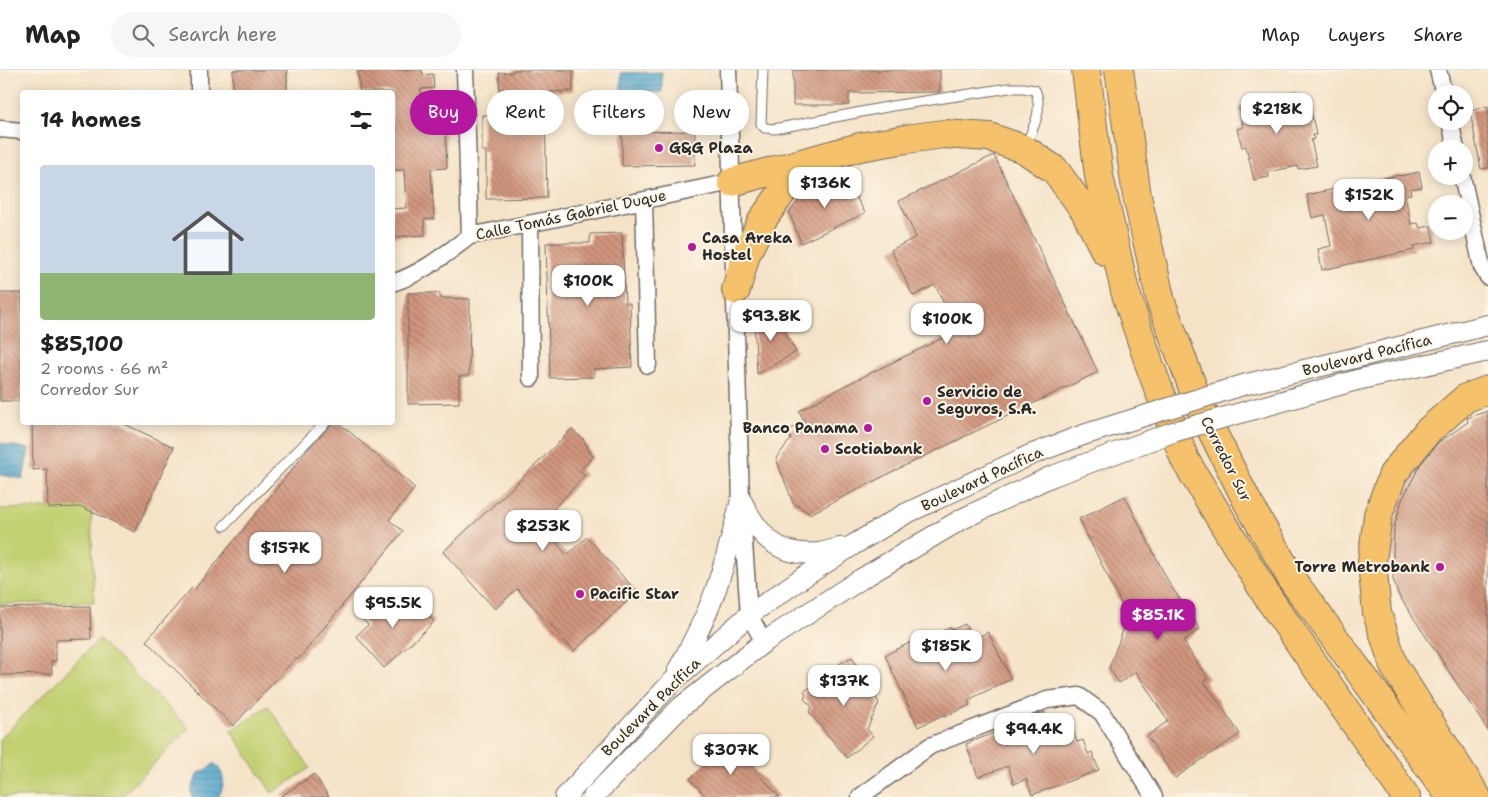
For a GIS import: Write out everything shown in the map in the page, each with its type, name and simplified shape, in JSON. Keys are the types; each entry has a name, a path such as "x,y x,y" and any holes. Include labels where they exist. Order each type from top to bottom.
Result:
{"highway":[{"path":"1086,70 1100,176 1125,291 1150,366 1185,460 1266,596 1406,797"},
{"name":"Corredor Sur","path":"1119,70 1137,196 1161,302 1200,407 1247,501 1293,581 1451,797"},
{"path":"732,182 812,162 860,147 944,134 990,137 1024,149 1055,170 1086,211 1125,291"},
{"path":"736,290 746,254 762,219 785,188 812,162"},
{"path":"1476,797 1394,666 1377,613 1372,562 1378,515 1393,474 1427,432 1440,420 1466,398 1488,390"}],"street":[{"path":"199,70 199,90"},
{"path":"465,70 470,236"},
{"path":"728,70 741,500 749,615 764,642"},
{"path":"1438,70 1442,85"},
{"path":"0,129 20,131"},
{"name":"Calle Tomás Gabriel Duque","path":"395,282 439,259 470,236 732,182"},
{"path":"1464,185 1482,267 1488,277"},
{"path":"644,200 648,366"},
{"path":"530,224 531,378"},
{"name":"Boulevard Pacífica","path":"565,797 673,681 749,615 802,578 905,514 1030,455 1083,435 1243,385 1488,325"},
{"name":"Boulevard Pacífica","path":"593,797 681,707 764,642 861,579 962,519 1050,478 1173,432 1357,380 1488,351"},
{"path":"741,500 756,526 774,545 795,552 818,553 853,545"},
{"path":"673,681 713,597 729,549 741,500"},
{"path":"860,797 930,746 1047,700 1079,696 1102,713 1154,797"}],"lane":[{"path":"763,70 761,124 767,128 774,129 892,106 1009,88 1035,90 1039,104 1038,115 1024,149"},
{"path":"224,526 323,425"}],"green space":[{"path":"91,506 94,602 0,604 0,509"},
{"path":"99,639 189,728 121,797 2,797 0,795 0,739"},
{"path":"268,706 310,768 272,793 231,731"}],"water":[{"path":"662,72 662,90 621,90 621,73"},
{"path":"0,443 29,449 23,479 0,475"},
{"path":"214,763 220,770 223,779 221,792 218,797 192,797 193,785 199,773"}],"building":[{"path":"233,70 287,70 287,90 233,90"},
{"path":"422,70 423,75 433,74 434,88 410,90 410,135 446,135 447,168 431,169 434,219 424,219 425,235 395,237 395,209 406,208 404,170 395,170 395,90 360,90 358,71"},
{"path":"513,70 573,70 573,91 499,90 499,73 513,72"},
{"path":"793,70 940,70 940,92 849,93 849,105 793,105"},
{"path":"1296,92 1301,110 1311,110 1316,135 1313,135 1314,139 1311,140 1317,166 1298,169 1298,166 1268,172 1269,177 1254,180 1246,146 1242,147 1237,129 1243,127 1239,107"},
{"path":"1488,106 1488,168 1481,169 1473,127 1473,110"},
{"path":"482,115 487,115 487,135 546,135 547,198 486,199 486,151 482,151"},
{"name":"G&G Plaza","path":"664,131 674,131 674,135 695,135 695,165 622,166 622,135 664,135"},
{"path":"994,155 1098,372 810,514 793,503 776,458 791,439 788,430 805,423 799,411 840,388 957,331 935,285 913,296 891,250 916,237 899,201"},
{"path":"1419,172 1422,187 1410,189 1411,194 1405,195 1411,224 1418,223 1420,228 1428,227 1428,240 1434,240 1434,242 1413,246 1414,250 1322,270 1318,249 1331,246 1325,215 1312,218 1307,195"},
{"path":"844,175 865,213 801,243 789,212 806,191"},
{"path":"622,233 625,303 630,303 632,367 594,369 594,377 550,378 546,243 590,243 590,234"},
{"path":"0,293 20,293 20,401 0,401"},
{"path":"408,293 440,293 440,298 470,299 469,376 459,376 459,403 408,404"},
{"path":"775,312 796,352 757,374 754,319"},
{"name":"Torre Metrobank","path":"1488,411 1488,731 1398,594 1393,579 1393,556 1394,527 1402,500 1420,465 1438,443 1468,422 1467,418"},
{"path":"32,425 126,425 174,447 135,532 82,507 48,508 47,469 33,470"},
{"path":"342,425 415,488 389,520 403,531 298,660 296,658 233,726 146,641 192,588 194,590 311,446 330,426"},
{"path":"572,429 583,439 593,457 580,470 585,475 540,524 567,555 587,537 637,592 574,651 517,589 495,609 443,552"},
{"path":"1125,496 1169,583 1200,629 1183,641 1208,679 1204,681 1240,734 1175,778 1147,736 1168,721 1136,672 1119,683 1109,668 1128,617 1079,519"},
{"path":"403,593 414,606 417,603 434,622 384,668 356,636 368,625 363,620 385,599 390,605"},
{"path":"90,606 91,639 56,640 56,661 51,661 52,674 0,675 0,608"},
{"path":"965,624 972,640 988,632 1011,679 968,700 970,705 918,727 885,655 928,634 930,637 951,627 952,630"},
{"path":"852,657 879,703 867,729 873,736 847,758 809,712 812,707 804,699 806,695 804,691 842,669 839,664"},
{"path":"1045,712 1052,732 1071,725 1077,742 1083,740 1088,754 1092,752 1099,770 1032,795 1026,779 1014,784 1008,766 978,777 966,744 999,731 1001,735 1030,724 1028,718"},
{"path":"728,739 780,797 706,797 690,779 713,757 711,755"},
{"path":"314,774 329,797 280,797"}],"place":[{"name":"G&G Plaza","path":"659,148"},
{"name":"Casa Areka Hostel","path":"692,247"},
{"name":"Servicio de Seguros, S.A.","path":"927,401"},
{"name":"Banco Panama","path":"868,428"},
{"name":"Scotiabank","path":"825,449"},
{"name":"Torre Metrobank","path":"1440,567"},
{"name":"Pacific Star","path":"580,594"}]}
